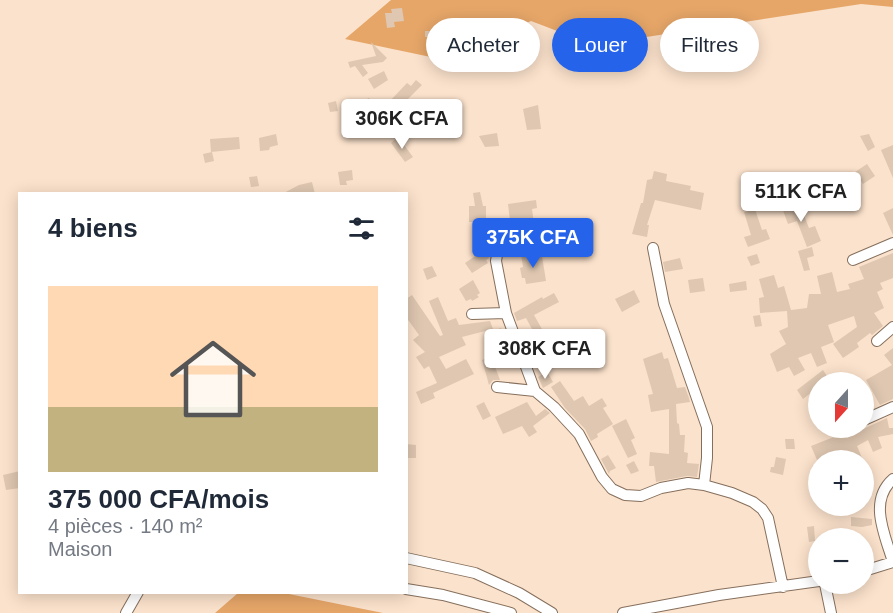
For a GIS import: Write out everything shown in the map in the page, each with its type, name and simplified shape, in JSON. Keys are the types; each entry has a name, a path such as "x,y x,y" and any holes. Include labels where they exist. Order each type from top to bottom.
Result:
{"street":[{"path":"852,260 893,243"},
{"path":"539,246 501,248 496,261 506,313 535,391 554,407 579,434 602,477 612,489 625,495 641,496 661,488 688,483 704,485 732,493 762,509 768,518 783,586"},
{"path":"653,248 664,304 707,428 704,485"},
{"path":"472,314 506,313"},
{"path":"877,340 893,327"},
{"path":"497,387 535,391"},
{"path":"874,416 893,407"},
{"path":"874,568 893,562 879,511 884,487 893,479"},
{"path":"408,558 475,573 519,593 552,613"},
{"path":"628,612 808,582"},
{"path":"408,589 454,597 511,613"},
{"path":"126,613 137,594"},
{"path":"827,594 831,613"}],"shaded area":[{"path":"391,0 893,0 893,7 861,4 759,20 660,18 660,35 648,37 648,18 552,18 552,29 540,24 540,18 426,18 426,56 345,39"},
{"path":"237,594 289,594 383,613 215,613"}],"building":[{"path":"402,8 404,21 394,22 395,27 387,28 385,13 392,13 391,9"},
{"path":"371,42 387,58 383,62 362,65 368,73 363,77 355,66 350,68 348,62 376,56"},
{"path":"384,71 388,80 374,89 368,79"},
{"path":"416,80 422,85 395,112 387,104 407,83 411,86"},
{"path":"368,98 382,104 378,113 367,108 366,120 355,117 359,104 364,106"},
{"path":"336,101 338,111 330,112 328,103"},
{"path":"538,105 541,129 527,130 523,109"},
{"path":"344,126 355,126 358,134 346,135"},
{"path":"497,133 499,146 485,147 479,136"},
{"path":"276,134 278,145 270,147 269,150 260,151 259,138"},
{"path":"869,134 875,147 868,151 860,136"},
{"path":"239,137 240,149 211,152 210,139"},
{"path":"398,137 413,157 405,162 391,143"},
{"path":"893,145 893,178 881,150"},
{"path":"212,152 214,161 205,163 203,154"},
{"path":"867,164 875,176 863,184 855,172"},
{"path":"352,170 353,180 346,181 347,185 340,185 338,172"},
{"path":"654,171 667,174 666,181 691,186 690,190 704,193 701,210 655,200 647,225 649,225 647,237 632,234 641,203 643,203 647,180 652,179"},
{"path":"778,174 785,179 779,187 772,182"},
{"path":"257,176 259,186 251,187 249,177"},
{"path":"312,182 314,192 286,192 299,185"},
{"path":"480,192 483,206 486,206 486,222 469,222 469,206 475,206 473,193"},
{"path":"536,200 537,208 532,209 534,224 531,224 532,230 520,232 519,226 505,227 506,238 486,240 484,223 510,221 508,204"},
{"path":"794,200 798,209 801,208 809,228 815,226 821,241 807,247 797,221 788,224 781,205"},
{"path":"893,208 893,235 883,213"},
{"path":"755,209 762,230 766,229 770,239 748,247 744,237 751,235 744,212"},
{"path":"812,247 814,256 807,258 810,270 804,271 798,251"},
{"path":"484,250 489,258 486,260 488,263 472,273 465,263"},
{"path":"893,253 893,278 880,283 883,289 877,292 884,308 874,313 883,326 857,343 859,347 843,358 833,344 857,327 854,316 828,325 834,342 821,347 827,363 817,367 811,353 798,358 805,370 794,376 789,367 777,372 770,354 786,344 779,331 788,327 787,311 760,313 759,298 764,297 759,279 774,275 778,288 784,286 791,310 807,308 809,294 821,294 817,276 832,272 837,292 850,289 848,284 864,279 859,267"},
{"path":"521,254 542,256 546,281 526,284 520,268 523,267"},
{"path":"757,254 760,263 751,266 747,257"},
{"path":"680,258 683,269 665,272 663,262"},
{"path":"432,266 437,276 427,280 423,269"},
{"path":"703,278 705,291 690,293 688,280"},
{"path":"473,280 480,293 477,295 479,297 466,301 459,289"},
{"path":"746,281 747,290 730,292 729,284"},
{"path":"634,290 640,302 622,312 615,299"},
{"path":"554,293 559,302 534,315 547,338 539,342 526,318 517,321 514,313"},
{"path":"412,295 440,336 443,335 429,301 438,297 448,321 456,318 459,325 490,321 493,329 462,337 466,345 439,357 446,369 466,359 474,374 433,393 435,398 421,404 416,392 437,383 429,366 424,369 416,357 425,352 413,340 419,335 408,320 408,298"},
{"path":"760,315 762,326 755,327 753,316"},
{"path":"501,328 504,337 494,341 490,332"},
{"path":"893,348 893,399 880,405 874,394 874,375 892,365 884,355"},
{"path":"662,352 664,359 668,358 677,388 685,387 689,398 690,402 676,404 677,423 680,435 685,435 684,452 688,453 687,463 699,464 697,477 687,476 656,482 654,466 649,466 650,452 669,454 669,409 651,412 648,395 653,394 643,359"},
{"path":"495,354 498,362 494,364 500,380 493,380 489,385 482,360"},
{"path":"547,372 553,382 543,388 538,377"},
{"path":"560,381 574,401 583,396 589,406 602,398 607,406 603,408 613,424 597,434 598,437 591,441 585,429 565,408 551,387"},
{"path":"808,382 808,395 803,399 797,390"},
{"path":"484,402 491,416 483,420 476,406"},
{"path":"527,402 536,416 545,409 550,413 533,426 537,432 529,437 522,426 503,434 495,417"},
{"path":"887,418 889,428 893,428 893,434 878,437 882,448 874,452 868,440 857,446 859,450 813,450 811,446 831,438 874,438 874,424"},
{"path":"626,419 635,438 631,440 637,454 628,458 612,426"},
{"path":"785,439 794,439 795,449 786,449"},
{"path":"408,444 416,445 416,458 408,458"},
{"path":"608,455 616,468 609,474 601,459"},
{"path":"776,457 786,459 783,475 770,472 771,467 774,467"},
{"path":"634,461 639,471 631,474 626,465"},
{"path":"18,471 18,488 6,490 3,475"},
{"path":"851,517 872,519 872,525 851,526"}]}
